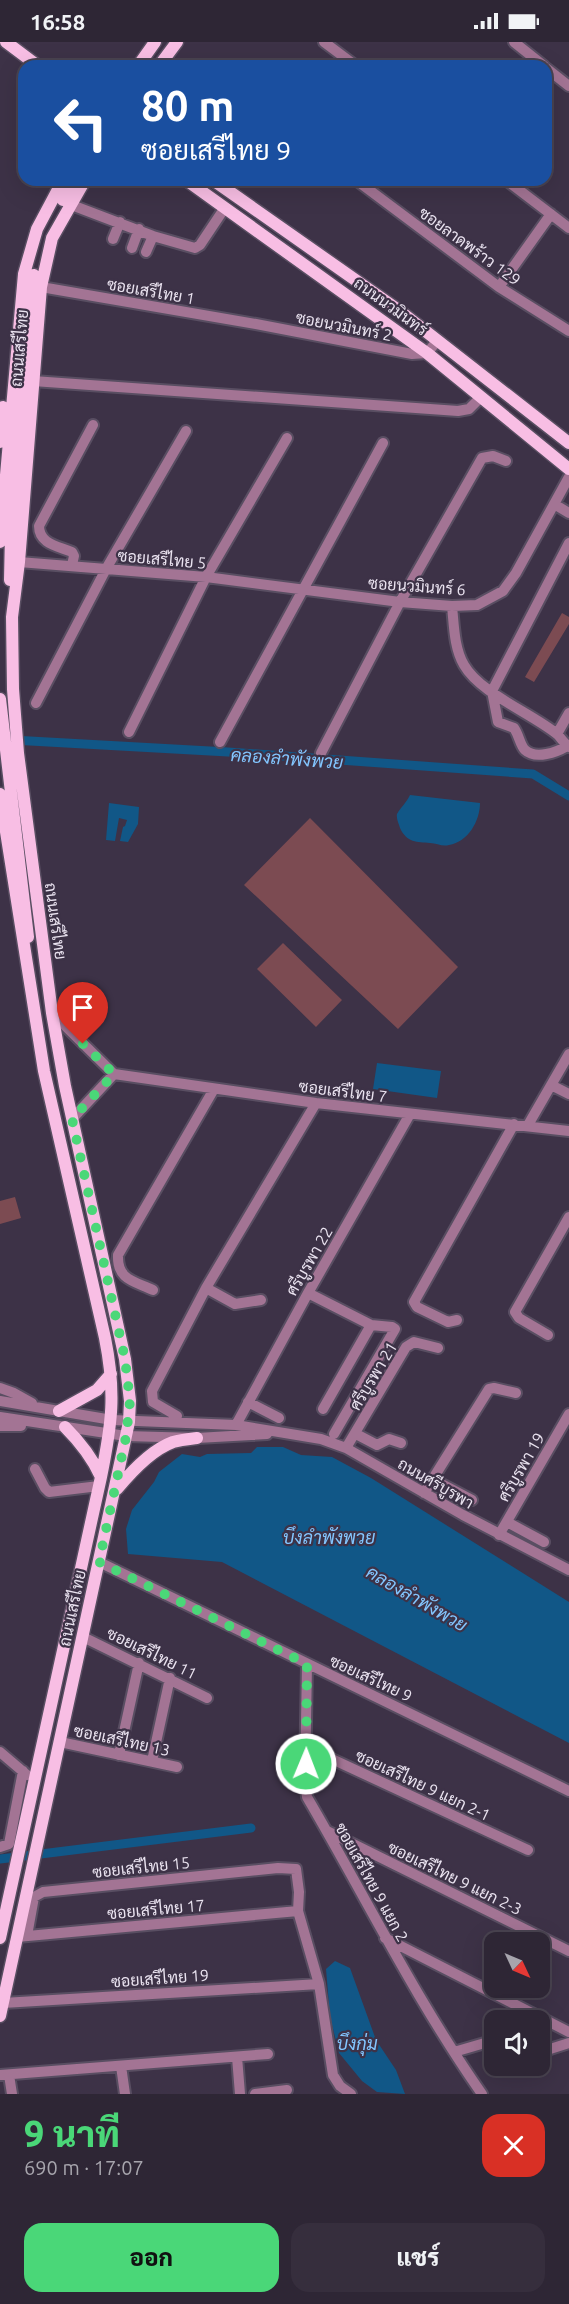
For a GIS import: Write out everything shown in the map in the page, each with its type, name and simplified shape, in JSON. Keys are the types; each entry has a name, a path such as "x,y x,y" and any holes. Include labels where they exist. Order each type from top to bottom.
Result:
{"main road":[{"path":"6,42 30,60"},
{"path":"134,60 147,42"},
{"path":"142,60 155,42"},
{"path":"154,60 167,42"},
{"path":"166,60 177,42"},
{"name":"ถนนเสรีไทย","path":"0,442 12,304 18,269 31,228 53,186"},
{"path":"0,542 24,274 37,229 60,186"},
{"path":"12,617 10,556 34,277 47,231 71,186"},
{"name":"ถนนเสรีไทย","path":"0,2016 129,1422 129,1390 125,1359 72,1119 52,1013 18,753 12,617 19,562 40,287 52,238 81,186"},
{"name":"ถนนนวมินทร์","path":"194,186 427,353 569,469"},
{"path":"202,192 207,186"},
{"name":"ถนนนวมินทร์","path":"220,186 438,340 569,443"},
{"path":"0,699 27,912 29,986"},
{"name":"ถนนเสรีไทย","path":"0,794 29,986 52,1109 99,1309 111,1374 112,1420 0,1938"},
{"path":"59,1411 97,1390 111,1374"},
{"path":"65,1427 93,1459 100,1482"},
{"path":"114,1492 129,1475 163,1447 173,1442 196,1438"}],"street":[{"path":"324,42 348,60"},
{"path":"514,42 536,60"},
{"path":"552,73 569,86"},
{"name":"ซอยลาดพร้าว 129","path":"364,186 499,287 569,332"},
{"path":"514,186 569,228"},
{"path":"69,204 153,236 197,248 224,209"},
{"path":"499,287 551,214"},
{"path":"113,239 120,222"},
{"path":"132,248 139,229"},
{"path":"146,252 153,236"},
{"name":"ซอยเสรีไทย 1","path":"40,287 256,324"},
{"name":"ซอยนวมินทร์ 2","path":"256,324 412,354 427,353"},
{"path":"427,353 438,340"},
{"path":"33,381 458,411 469,409 481,397"},
{"path":"72,565 74,556 72,552 46,542 40,536 39,526 93,425"},
{"path":"36,703 106,569 186,431"},
{"path":"129,732 206,577 286,438"},
{"path":"220,742 383,443"},
{"path":"321,753 400,602 482,458 496,456 506,461"},
{"name":"ซอยนวมินทร์ 6","path":"302,590 400,602 452,606 477,605 503,591 516,573 569,477"},
{"path":"554,504 569,513"},
{"path":"452,606 458,650 470,673 492,691 557,734 568,747 549,754 528,752 514,728 498,722 492,691 569,543"},
{"name":"ซอยเสรีไทย 5","path":"19,562 206,577 302,590"},
{"path":"557,734 569,713"},
{"path":"52,1013 114,1074 72,1119"},
{"path":"528,1125 569,1054"},
{"name":"ซอยเสรีไทย 7","path":"114,1074 316,1103 569,1131"},
{"path":"551,1084 569,1094"},
{"path":"153,1290 124,1277 118,1268 118,1255 214,1089"},
{"path":"177,1416 153,1402 152,1391 206,1288 316,1103"},
{"name":"ศรีบูรพา 22","path":"236,1425 410,1114"},
{"path":"457,1320 448,1322 417,1307 414,1302 514,1124"},
{"path":"548,1335 519,1318 515,1312 569,1217"},
{"path":"206,1288 235,1304 261,1300"},
{"path":"308,1293 371,1325 395,1329 334,1434"},
{"path":"323,1409 371,1325"},
{"name":"ศรีบูรพา 21","path":"346,1448 406,1347 414,1342 438,1348"},
{"path":"0,1389 14,1393 39,1407"},
{"path":"424,1493 489,1389 516,1393"},
{"name":"ถนนศรีบูรพา","path":"0,1401 112,1420 236,1425 321,1439 346,1448 499,1535 569,1570"},
{"path":"248,1402 279,1418"},
{"name":"ศรีบูรพา 19","path":"499,1535 569,1414"},
{"name":"ถนนศรีบูรพา","path":"0,1417 126,1437 196,1438 285,1432"},
{"path":"0,1426 20,1426 33,1422"},
{"path":"356,1434 377,1445 389,1439 401,1443"},
{"path":"35,1469 49,1492 100,1482"},
{"path":"432,1479 472,1500"},
{"path":"507,1522 544,1542"},
{"name":"ซอยเสรีไทย 9","path":"99,1562 567,1790"},
{"name":"ซอยเสรีไทย 11","path":"83,1637 207,1698"},
{"path":"120,1755 139,1663"},
{"name":"ซอยเสรีไทย 9 แยก 2","path":"307,1664 305,1780 307,1797 385,1938 482,2094"},
{"path":"152,1761 170,1678"},
{"name":"ซอยเสรีไทย 13","path":"60,1742 177,1767"},
{"name":"ซอยเสรีไทย 9 แยก 2-1","path":"306,1747 528,1850"},
{"path":"0,1752 34,1780"},
{"path":"0,1847 9,1844 23,1771"},
{"name":"ซอยเสรีไทย 9 แยก 2-3","path":"327,1831 569,1951"},
{"path":"0,1854 18,1852"},
{"name":"ซอยเสรีไทย 15","path":"17,1937 28,1929 34,1897 43,1892 278,1868 293,1868 298,1871 297,1911"},
{"path":"297,1911 319,1984 333,2075 348,2093"},
{"name":"ซอยเสรีไทย 17","path":"17,1937 297,1911"},
{"path":"385,1938 569,2032"},
{"name":"ซอยเสรีไทย 19","path":"3,2003 319,1984"},
{"path":"454,2052 484,2043"},
{"path":"550,2048 569,2043"},
{"path":"12,2094 4,2075 268,2054"},
{"path":"237,2056 240,2094"},
{"path":"122,2066 125,2094"},
{"path":"255,2094 287,2090"}],"shaded area":[{"path":"562,613 569,617 569,624 534,682 525,677"},
{"path":"310,818 458,967 398,1029 244,885"},
{"path":"283,943 342,1000 316,1027 257,969"},
{"path":"15,1197 21,1218 0,1224 0,1201"}],"water":[{"path":"410,795 480,803 478,817 472,830 456,843 444,846 413,841 403,833 397,818 398,812"},
{"path":"109,803 139,807 138,824 128,842 120,841 127,820 119,818 115,841 106,840"},
{"path":"377,1063 441,1071 437,1098 373,1089"},
{"name":"บึงลำพังพวย","path":"257,1447 283,1447 301,1455 332,1457 371,1478 569,1602 569,1743 222,1562 128,1554 126,1529 132,1510 159,1472 182,1454 200,1457 207,1454 251,1453"},
{"name":"บึงกุ่ม","path":"335,1961 350,1968 376,2040 396,2070 405,2094 377,2092 362,2081 339,2053 330,2017 326,1969"}],"waterway":[{"name":"คลองลำพังพวย","path":"12,740 228,752 533,774 569,796"},
{"path":"0,1859 251,1828"}],"route":[{"path":"83,1044 114,1074 72,1119 125,1359 130,1404 129,1422 99,1562 307,1664 306,1764"}]}
